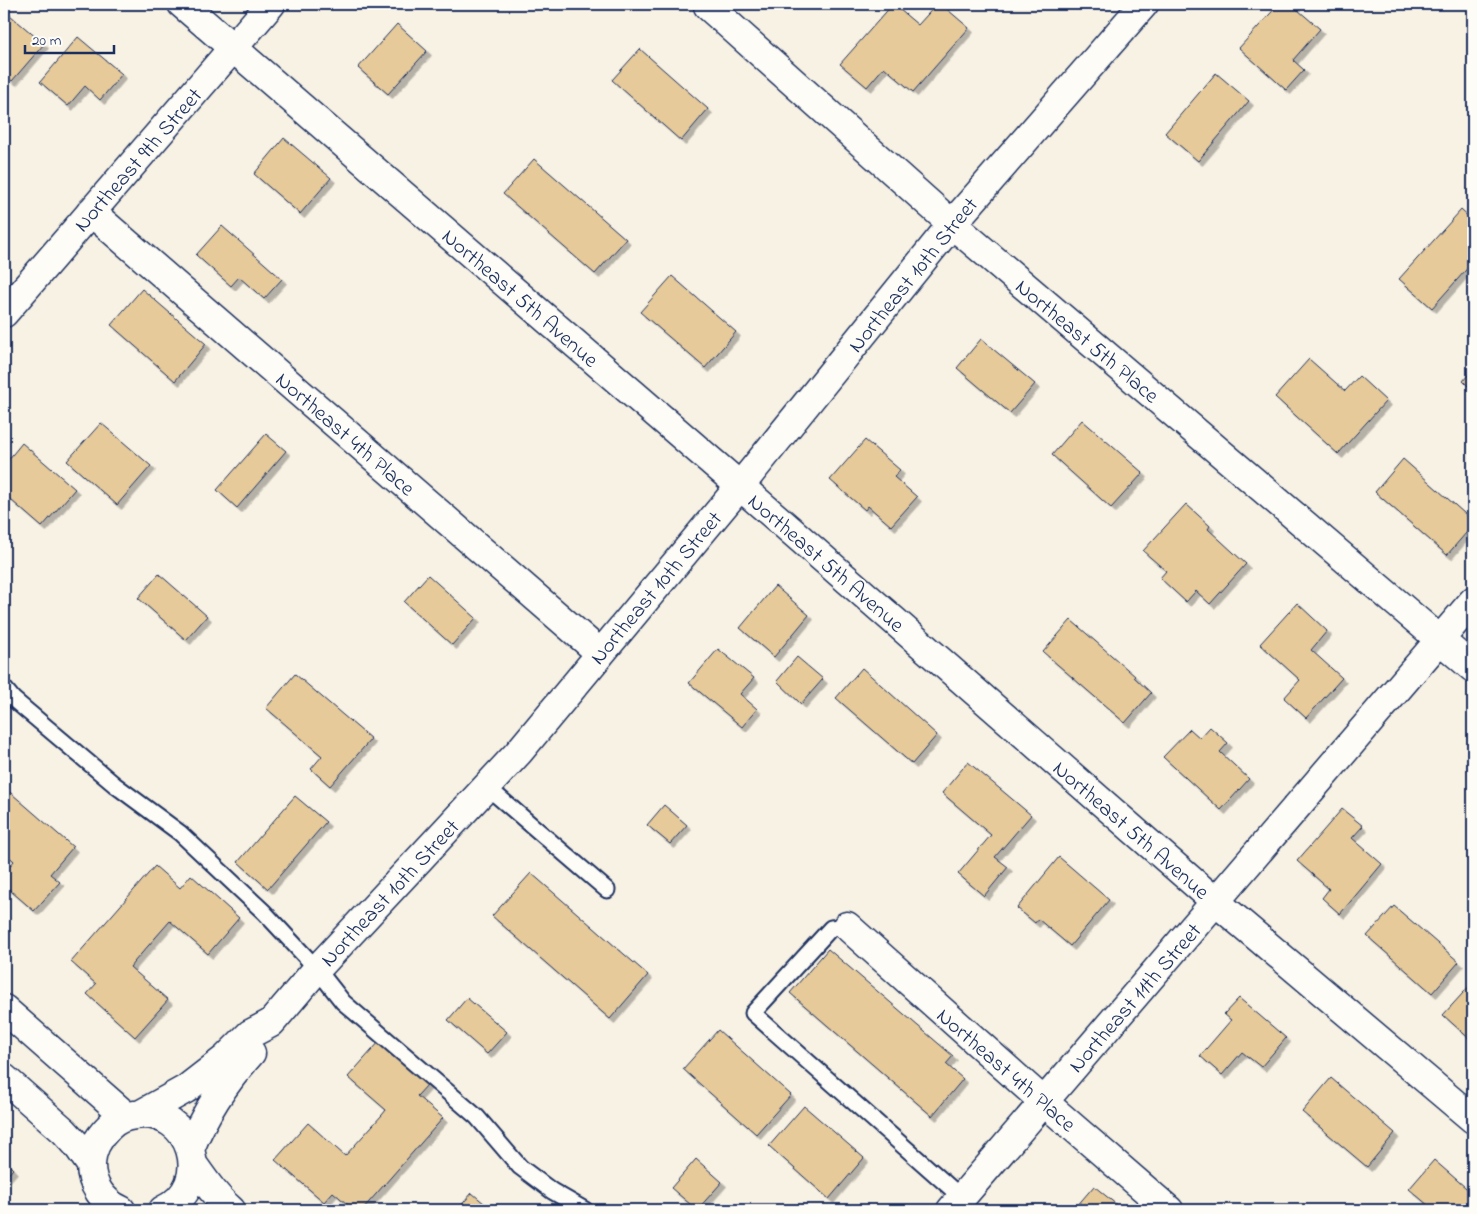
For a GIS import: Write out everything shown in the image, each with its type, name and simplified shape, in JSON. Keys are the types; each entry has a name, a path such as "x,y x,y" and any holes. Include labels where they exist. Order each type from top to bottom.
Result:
{"street":[{"name":"Northeast 5th Avenue","path":"182,4 740,486 1216,902 1473,1119"},
{"name":"Northeast 9th Street","path":"4,313 271,4"},
{"name":"Northeast 10th Street","path":"163,1210 173,1206 184,1194 191,1180 192,1156 205,1115 239,1066 260,1043 271,1023 317,969 518,753 740,486 952,224 1144,4"},
{"name":"Northeast 5th Place","path":"708,6 952,224 1473,668"},
{"name":"Northeast 4th Place","path":"91,212 600,653"},
{"name":"Northeast 11th Street","path":"957,1204 1473,601"},
{"name":"Northeast 4th Place","path":"847,926 1044,1102 1169,1210"},
{"path":"4,1009 134,1115 157,1116 172,1123 183,1134 192,1156 222,1202 232,1210"},
{"name":"Northeast 10th Street","path":"91,1165 93,1150 100,1135 112,1124 186,1089 226,1058 250,1034 271,1023"},
{"path":"4,1078 78,1145 91,1165 94,1181 101,1195 114,1209"}],"lane":[{"path":"4,688 13,699 114,785 187,839 264,912 317,969 343,1002 477,1117 520,1167 552,1191 586,1210"},
{"path":"487,787 607,890"},
{"path":"847,926 831,928 753,1013 957,1204"}],"building":[{"path":"893,4 918,25 937,4 941,4 969,28 913,92 884,67 867,87 840,64"},
{"path":"1279,4 1291,4 1320,29 1293,60 1304,70 1286,90 1239,48"},
{"path":"4,10 44,44 12,81 4,74"},
{"path":"397,24 427,51 388,94 358,68"},
{"path":"78,37 122,74 100,100 85,86 68,106 40,82"},
{"path":"640,49 708,109 681,141 612,80"},
{"path":"1216,73 1249,101 1198,161 1165,133"},
{"path":"284,138 331,178 300,214 254,174"},
{"path":"534,159 626,239 595,274 503,194"},
{"path":"1461,210 1473,221 1473,262 1432,308 1399,279"},
{"path":"222,226 282,279 264,299 239,277 231,286 196,255"},
{"path":"672,276 736,332 705,368 640,312"},
{"path":"142,289 206,344 175,381 111,325"},
{"path":"981,339 1035,384 1010,413 957,368"},
{"path":"1309,359 1345,391 1359,376 1386,401 1338,454 1275,397"},
{"path":"1473,369 1473,391 1463,381"},
{"path":"1082,420 1143,473 1111,508 1052,455"},
{"path":"101,423 151,466 117,505 67,461"},
{"path":"266,434 286,451 237,508 217,490"},
{"path":"865,440 900,470 894,477 917,497 891,526 868,506 865,510 830,480"},
{"path":"22,443 75,489 42,527 4,494 4,465"},
{"path":"1403,459 1473,521 1473,525 1447,555 1375,492"},
{"path":"1186,504 1210,526 1208,529 1246,564 1210,604 1196,591 1186,602 1160,578 1166,571 1143,551"},
{"path":"159,574 207,616 186,640 138,598"},
{"path":"428,575 476,618 452,645 404,602"},
{"path":"775,586 809,615 774,657 740,628"},
{"path":"1297,603 1327,631 1311,650 1342,678 1306,718 1284,698 1300,680 1260,644"},
{"path":"1071,620 1135,676 1151,693 1125,723 1043,652"},
{"path":"718,649 754,678 740,694 757,709 742,727 689,683"},
{"path":"797,657 823,679 801,704 777,681"},
{"path":"862,668 937,735 912,764 836,698"},
{"path":"295,674 371,739 330,786 311,769 322,756 266,708"},
{"path":"1210,727 1228,743 1220,752 1249,779 1221,810 1163,757 1190,729 1200,738"},
{"path":"968,762 1031,815 995,857 1008,867 984,896 958,874 991,835 942,793"},
{"path":"4,787 73,847 50,874 60,882 34,911 4,885 4,873 14,861 4,852"},
{"path":"295,796 326,822 268,889 238,862"},
{"path":"664,805 687,825 670,844 647,825"},
{"path":"1342,809 1363,826 1352,838 1382,864 1340,914 1322,898 1329,889 1297,861"},
{"path":"1059,857 1109,900 1070,946 1038,919 1035,923 1017,908"},
{"path":"155,866 180,888 191,875 239,918 208,954 170,921 134,962 130,967 168,1000 135,1037 87,994 96,984 71,962"},
{"path":"531,873 648,975 610,1019 492,916"},
{"path":"1394,906 1459,962 1432,993 1367,936"},
{"path":"828,949 953,1056 946,1064 963,1079 932,1116 790,993"},
{"path":"1473,982 1473,1042 1443,1015"},
{"path":"467,998 507,1032 487,1054 448,1020"},
{"path":"1239,998 1286,1038 1261,1067 1242,1052 1222,1075 1200,1056 1231,1020 1224,1014"},
{"path":"718,1030 791,1095 756,1134 683,1069"},
{"path":"380,1041 428,1084 417,1096 443,1118 362,1210 354,1210 333,1192 324,1202 275,1160 308,1123 345,1156 382,1115 386,1110 348,1077"},
{"path":"1331,1078 1395,1133 1367,1167 1302,1112"},
{"path":"804,1106 864,1158 829,1199 769,1146"},
{"path":"696,1159 722,1182 697,1210 671,1188"},
{"path":"4,1160 13,1169 4,1179"},
{"path":"1434,1160 1473,1194 1473,1210 1425,1210 1429,1206 1409,1189"},
{"path":"1094,1186 1123,1210 1079,1210 1076,1207"},
{"path":"472,1193 492,1210 457,1210"}]}
